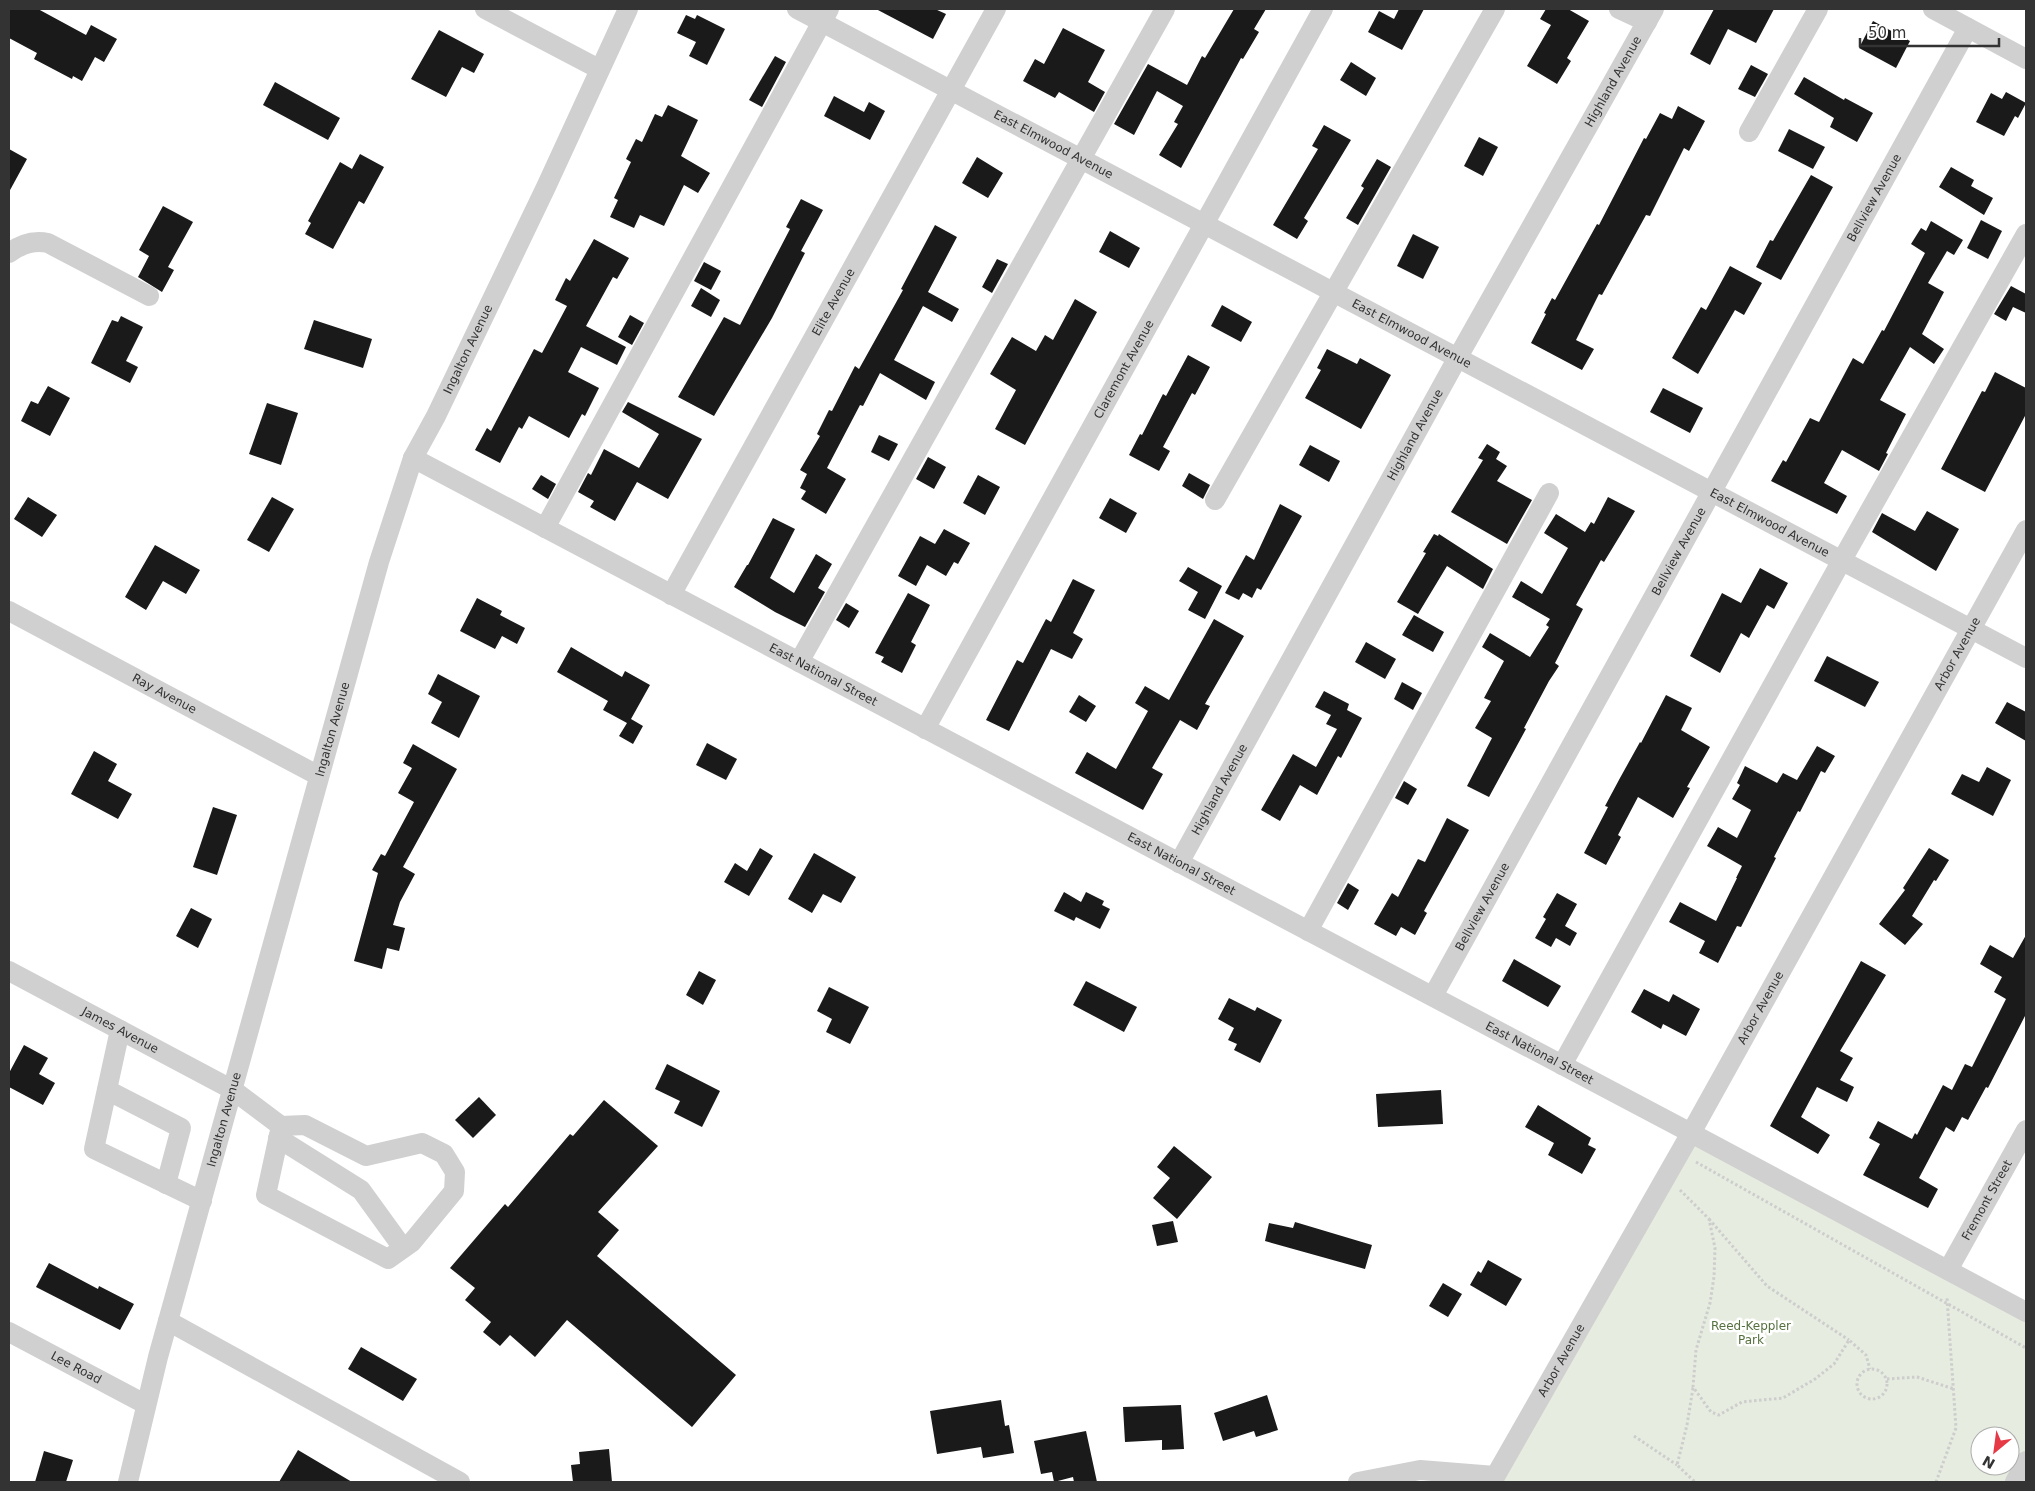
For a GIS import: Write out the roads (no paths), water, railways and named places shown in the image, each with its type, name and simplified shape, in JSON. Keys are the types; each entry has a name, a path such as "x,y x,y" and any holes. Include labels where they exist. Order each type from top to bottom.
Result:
{"street":[{"path":"485,9 599,69"},
{"name":"Ingalton Avenue","path":"128,1482 145,1404 168,1320 379,562 413,458 436,416 538,205 628,9"},
{"name":"East Elmwood Avenue","path":"798,9 826,15 951,90 2026,658"},
{"name":"Elite Avenue","path":"671,595 996,9"},
{"path":"799,662 1165,9"},
{"name":"Claremont Avenue","path":"925,729 1323,9"},
{"path":"1215,500 1495,9"},
{"path":"1619,9 1650,15"},
{"path":"1749,132 1818,9"},
{"path":"1932,9 2026,59"},
{"path":"545,528 826,15"},
{"name":"Highland Avenue","path":"1179,863 1458,357 1650,15"},
{"name":"Bellview Avenue","path":"1432,996 1968,28"},
{"path":"1562,1065 1842,560 2026,234"},
{"path":"9,253 16,247 36,241 48,243 149,296"},
{"name":"East National Street","path":"413,458 2026,1312"},
{"path":"1308,931 1549,493"},
{"name":"Arbor Avenue","path":"1494,1479 1691,1133 2026,530"},
{"name":"Ray Avenue","path":"9,611 320,776"},
{"name":"James Avenue","path":"9,971 233,1090 280,1132 361,1190 403,1248"},
{"path":"120,1030 94,1149 202,1201"},
{"path":"107,1090 181,1128 166,1184"},
{"path":"305,1125 366,1156 422,1143 444,1154 455,1172 454,1191 412,1242 388,1259 266,1196 280,1132 305,1125"},
{"name":"Fremont Street","path":"1948,1270 2026,1130"},
{"path":"168,1320 460,1482"},
{"name":"Lee Road","path":"9,1332 145,1404"},
{"path":"2015,1482 2026,1460"},
{"path":"1358,1482 1420,1470 1494,1479"}],"park label":[{"name":"Reed-Keppler Park","path":"1751,1333"}]}
